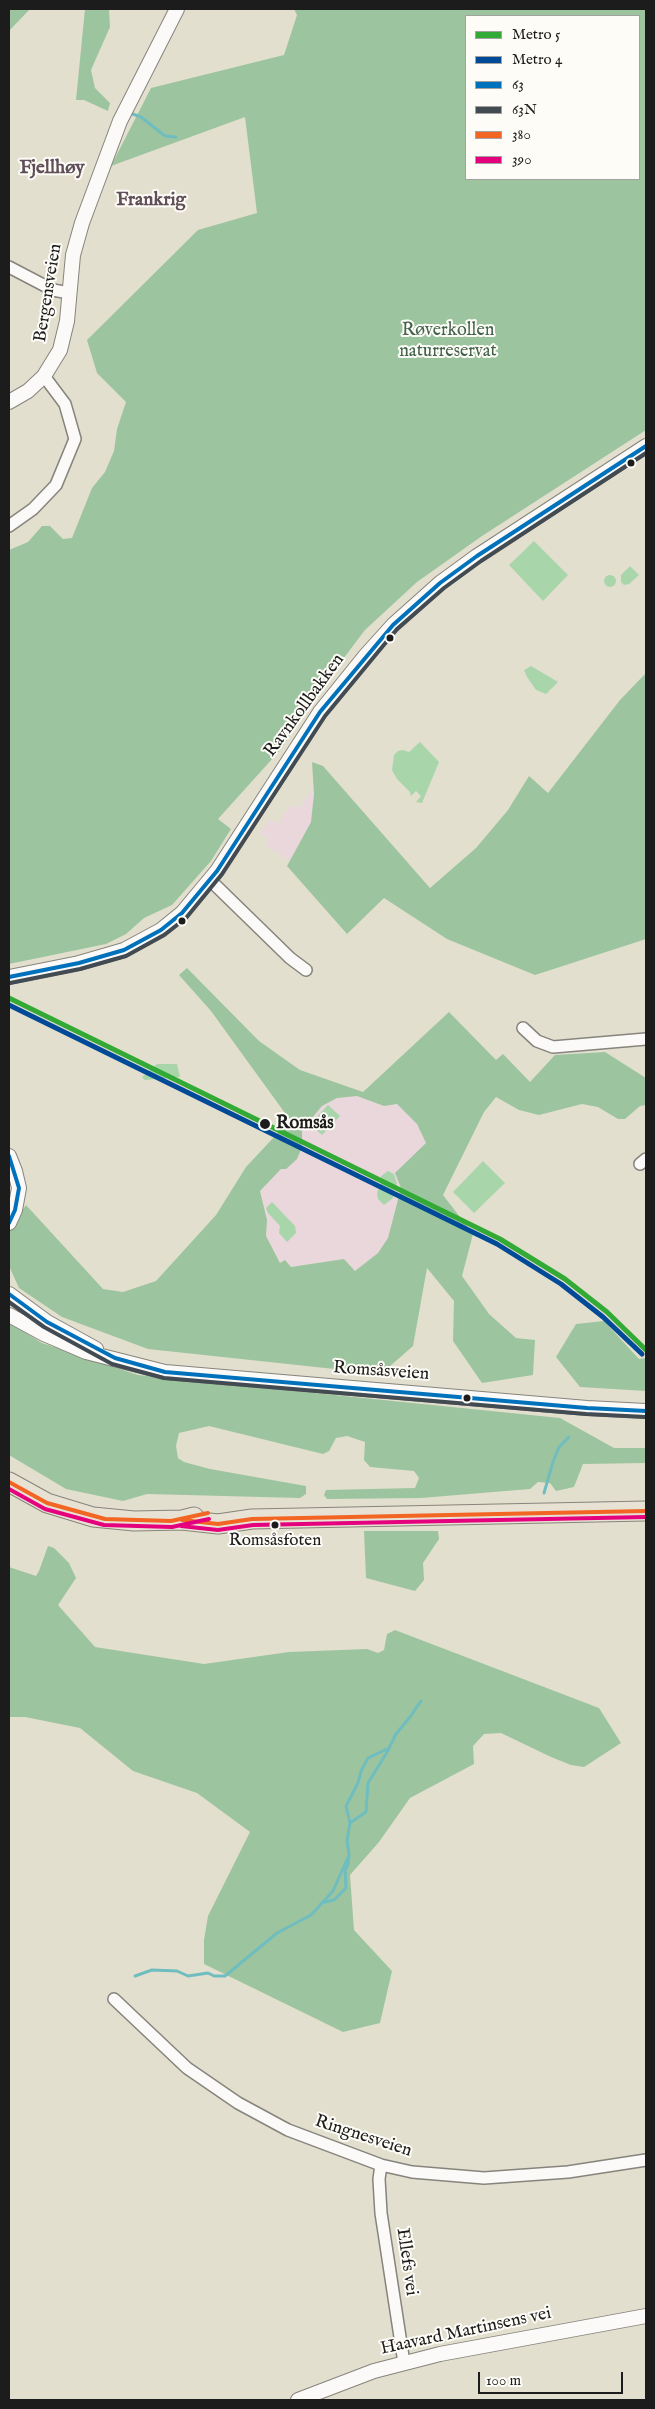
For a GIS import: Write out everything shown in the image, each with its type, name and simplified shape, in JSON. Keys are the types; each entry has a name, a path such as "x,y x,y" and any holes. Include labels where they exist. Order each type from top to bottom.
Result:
{"highway":[{"path":"9,1482 48,1503 93,1517 134,1521 182,1520 218,1524 252,1520 646,1511"}],"street":[{"name":"Bergensveien","path":"9,402 28,391 44,376 56,359 67,321 75,244 113,139 148,62 177,9"},
{"path":"9,267 53,290 69,293"},
{"path":"9,526 33,509 56,485 75,439 65,404 44,376"},
{"name":"Ravnkollbakken","path":"9,978 88,961 136,945 161,930 182,912 210,880 311,724 366,655 393,625 429,592 477,556 646,446"},
{"path":"210,880 290,958 306,970"},
{"path":"523,1028 541,1044 553,1047 646,1039"},
{"path":"9,1156 19,1188 17,1203 9,1223"},
{"name":"Romsåsveien","path":"9,1294 48,1322 115,1358"},
{"name":"Romsåsveien","path":"9,1314 67,1345 86,1352 165,1372 194,1376 587,1408 646,1411"},
{"name":"Ringnesveien","path":"114,1999 181,2063 238,2103 288,2130 382,2165 412,2172 484,2178 568,2172 646,2160"},
{"name":"Ellefs vei","path":"382,2165 379,2179 381,2213 404,2363"},
{"name":"Haavard Martinsens vei","path":"298,2400 348,2380 404,2363 486,2345 646,2316"}],"shaded area":[{"path":"322,777 301,868 265,845 269,839 260,833 270,819 278,824 291,805 299,808"},
{"path":"357,1096 384,1106 397,1104 417,1124 426,1143 396,1173 401,1188 388,1238 378,1253 355,1271 344,1259 291,1267 285,1260 280,1263 266,1236 267,1220 260,1191 281,1168 298,1156 302,1147 302,1130 322,1106 337,1098"}],"green space":[{"path":"9,9 30,9 9,31"},
{"path":"85,9 109,9 110,27 91,70 95,88 110,103 108,111 84,100 76,100"},
{"name":"Røverkollen naturreservat","path":"294,9 646,9 646,430 482,536 417,582 365,630 309,704 282,748 218,819 231,829 211,861 172,905 144,918 126,934 106,944 9,964 9,550 28,542 42,526 50,526 63,539 72,538 92,488 105,472 114,451 117,429 126,402 97,373 87,340 198,230 257,213 245,117 111,166 151,88 284,55 297,15"},
{"path":"534,541 568,575 543,601 509,565"},
{"path":"630,566 639,575 629,584 624,585 621,582 621,575"},
{"path":"608,575 612,575 616,581 612,587 608,587 604,583 604,579"},
{"path":"531,666 558,682 546,694 536,690 527,677 524,670"},
{"path":"646,673 646,939 535,975 447,939 384,898 347,934 287,866 311,822 314,794 312,762 323,766 430,888 476,848 508,810 529,776 548,793 620,700"},
{"path":"420,742 439,762 422,803 416,802 421,796 416,791 411,796 410,792 397,779 392,770 394,755 398,751 409,752"},
{"path":"187,968 259,1041 300,1070 363,1092 449,1012 496,1060 503,1054 530,1082 555,1055 605,1052 646,1078 646,1105 640,1106 625,1119 618,1119 598,1107 582,1104 539,1115 519,1110 496,1097 484,1112 443,1195 473,1234 462,1276 489,1314 516,1338 535,1340 533,1375 482,1383 453,1341 454,1301 427,1268 413,1346 381,1374 148,1349 62,1317 19,1288 9,1266 9,1230 26,1205 103,1289 123,1292 156,1281 216,1215 246,1167 290,1120 211,1011 179,975","holes":["357,1096 384,1106 397,1104 417,1124 426,1143 395,1173 401,1188 388,1238 378,1253 355,1271 344,1259 291,1267 285,1260 280,1263 266,1236 267,1220 260,1191 281,1169 286,1169 297,1159 302,1147 302,1130 322,1106 337,1098"]},
{"path":"157,1064 177,1064 180,1077 145,1080 142,1077"},
{"path":"328,1105 340,1116 322,1135 310,1124"},
{"path":"483,1161 505,1183 474,1213 453,1192"},
{"path":"388,1171 394,1174 397,1184 394,1188 393,1198 384,1205 378,1199 377,1193 381,1183 381,1176"},
{"path":"272,1202 295,1226 296,1233 287,1242 279,1233 280,1226 266,1208"},
{"path":"604,1321 639,1359 646,1358 646,1391 580,1387 556,1357 576,1324"},
{"path":"9,1323 42,1343 138,1375 560,1418 614,1448 646,1448 646,1463 583,1464 574,1487 556,1491 550,1483 538,1482 530,1489 421,1498 327,1499 324,1495 326,1490 415,1488 419,1478 414,1471 370,1467 364,1460 365,1442 347,1436 336,1438 329,1451 323,1454 209,1426 179,1433 176,1446 178,1458 184,1462 210,1469 306,1486 306,1494 300,1498 147,1494 123,1501 66,1489 9,1455"},
{"path":"364,1531 438,1531 439,1539 423,1563 424,1580 415,1591 366,1578"},
{"path":"48,1546 54,1548 69,1563 76,1578 58,1605 95,1647 204,1664 289,1652 367,1649 378,1653 384,1650 387,1634 395,1630 599,1708 621,1743 584,1767 571,1765 551,1757 501,1733 484,1734 473,1746 474,1764 410,1798 379,1842 350,1875 354,1930 392,1971 380,2023 343,2032 204,1964 204,1940 208,1916 250,1832 197,1793 133,1771 80,1728 25,1717 9,1717 9,1567 36,1576"}],"waterway":[{"path":"130,113 141,117 165,136 176,137"},
{"path":"544,1493 559,1447 569,1437"},
{"path":"135,1976 152,1970 177,1971 188,1976 208,1973 214,1976 225,1976 277,1933 311,1915 333,1891 349,1855 347,1840 350,1823 346,1806 358,1783 361,1771 368,1758 389,1748 396,1734 421,1701"},
{"path":"350,1823 366,1812 368,1783 389,1749"},
{"path":"321,1903 334,1900 346,1888 345,1870 348,1865 349,1856"}],"metro line":[{"name":"5","path":"9,998 500,1239 565,1279 607,1312 646,1350"},
{"name":"4","path":"9,1005 497,1244 561,1284 603,1317 642,1354"}],"transit line":[{"name":"63","path":"9,977 79,963 124,950 161,930 182,913 217,871 320,712 393,625 440,583 477,556 646,446"},
{"name":"63N","path":"10,983 80,969 126,956 164,935 186,918 222,874 325,716 397,629 444,588 481,561 646,453"},
{"name":"63","path":"9,1156 19,1188 15,1210 9,1223"},
{"name":"63","path":"9,1294 47,1322 115,1358 165,1372 587,1408 646,1411"},
{"name":"63N","path":"9,1302 44,1327 112,1364 164,1378 586,1414 646,1417"},
{"name":"380","path":"9,1482 47,1503 105,1519 171,1521 208,1513"},
{"name":"390","path":"9,1489 45,1509 104,1525 172,1527 209,1519"},
{"name":"380","path":"182,1520 218,1524 252,1519 646,1511"},
{"name":"390","path":"181,1526 218,1530 253,1525 646,1517"}],"place":[{"name":"Romsås","path":"265,1124"},
{"name":"Romsåsfoten","path":"275,1525"}],"district":[{"name":"Fjellhøy","path":"52,169"},
{"name":"Frankrig","path":"151,201"}]}
